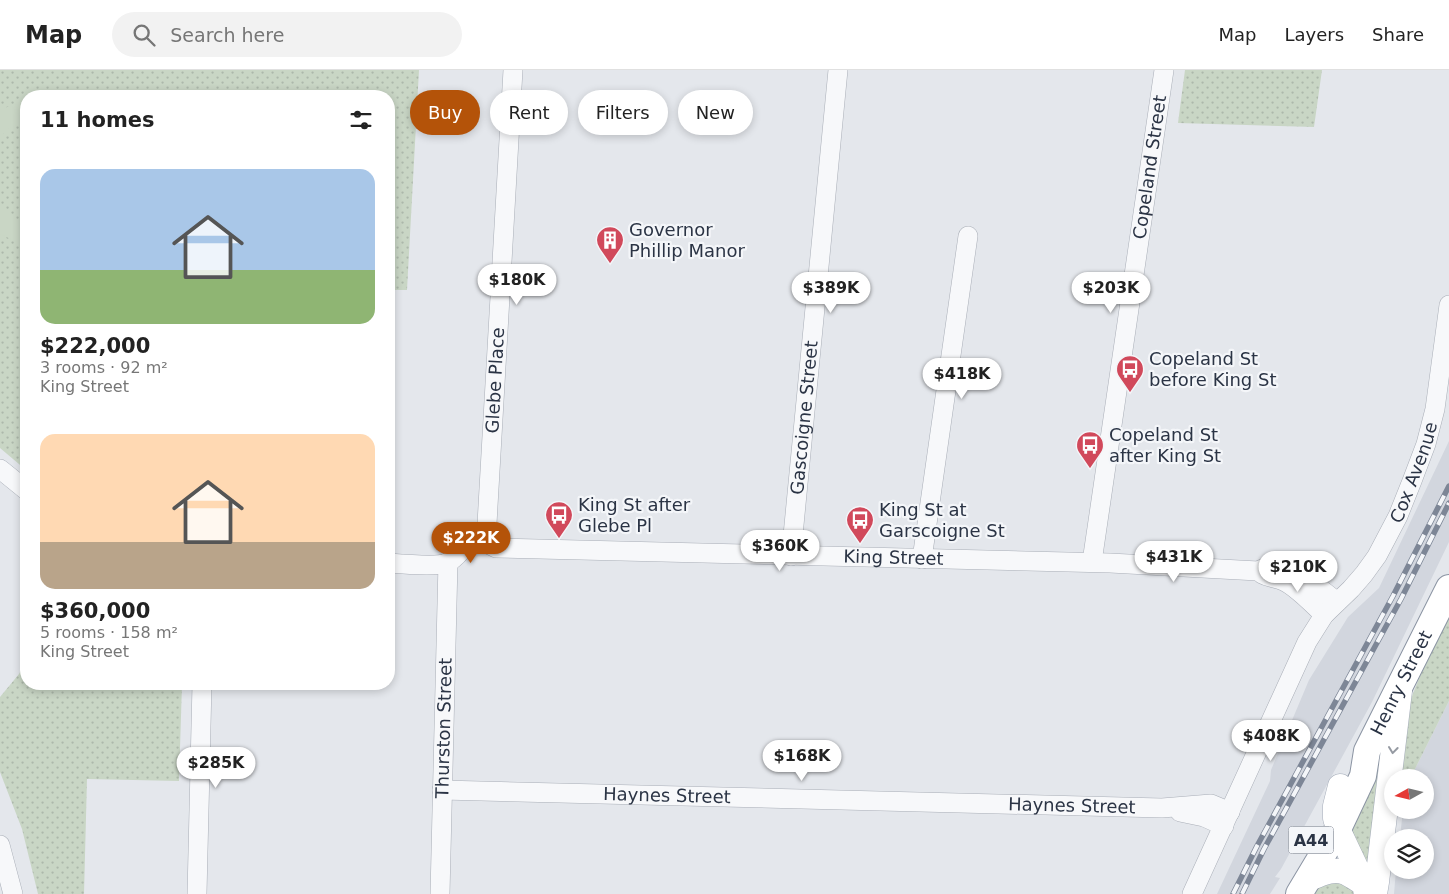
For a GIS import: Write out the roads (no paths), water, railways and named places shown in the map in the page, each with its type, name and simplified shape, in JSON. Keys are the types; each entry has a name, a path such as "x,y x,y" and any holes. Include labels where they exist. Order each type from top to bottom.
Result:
{"highway":[{"name":"Henry Street","path":"1338,829 1363,776 1367,751 1449,588"},
{"name":"Henry Street","path":"1340,786 1350,766 1367,751"},
{"name":"A44","path":"1282,894 1340,786"},
{"name":"A44","path":"1303,887 1338,829"}],"main road":[{"path":"1368,890 1377,882 1401,684"},
{"path":"1340,786 1335,806 1335,818 1338,829 1368,890"},
{"path":"1303,887 1330,871 1339,871 1346,873 1368,890"}],"street":[{"name":"Glebe Place","path":"486,541 513,70"},
{"name":"Gascoigne Street","path":"791,556 838,70"},
{"name":"Copeland Street","path":"1092,562 1164,70"},
{"path":"922,559 968,236"},
{"name":"Cox Avenue","path":"1192,894 1299,658 1331,609 1364,574 1377,556 1398,516 1426,444 1435,409 1449,305"},
{"path":"0,469 20,485"},
{"name":"King Street","path":"486,541 496,548 1092,562 1258,571 1268,578 1281,580 1312,603 1331,609"},
{"path":"395,564 439,564 448,562 471,542 486,541"},
{"name":"Thurston Street","path":"440,894 448,562"},
{"path":"197,894 202,690"},
{"name":"Haynes Street","path":"442,790 1162,808 1204,818 1227,819"},
{"path":"0,845 8,889"}],"railway":[{"path":"1233,894 1257,846 1393,596 1449,486"},
{"path":"1242,894 1264,849 1401,599 1449,503"}],"place":[{"name":"Governor Phillip Manor","path":"610,264"},
{"name":"Copeland St before King St","path":"1130,393"},
{"name":"Copeland St after King St","path":"1090,469"},
{"name":"King St after Glebe Pl","path":"559,539"},
{"name":"King St at Garscoigne St","path":"860,544"}]}
